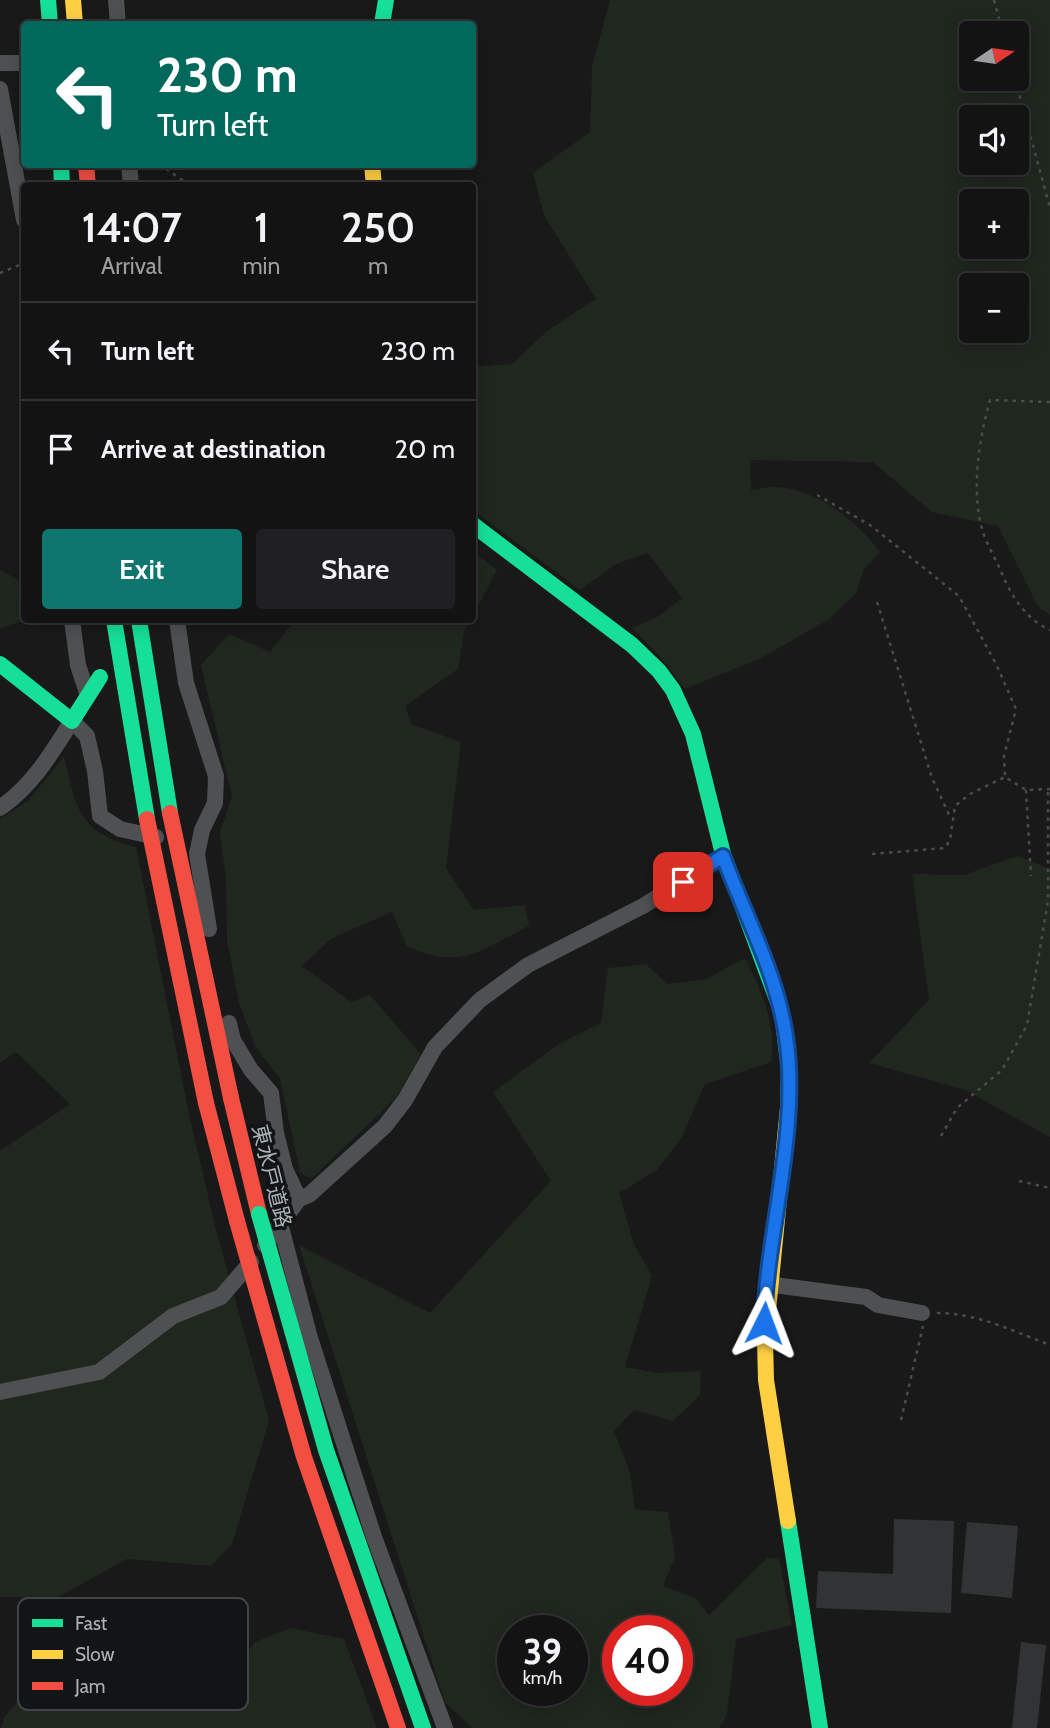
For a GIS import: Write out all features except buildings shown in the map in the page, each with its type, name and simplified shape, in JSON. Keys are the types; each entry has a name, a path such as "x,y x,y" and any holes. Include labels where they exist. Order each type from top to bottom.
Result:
{"main road":[{"path":"48,0 50,21"},
{"path":"73,0 75,21"},
{"path":"382,21 386,0"},
{"path":"476,527 614,631 661,673 683,708 723,856 776,991 787,1038 788,1112 766,1284 763,1339 766,1380 820,1728"},
{"path":"114,623 147,819 206,1103 308,1470 398,1728"},
{"name":"東水戸道路","path":"139,623 170,813 231,1098 259,1214 327,1450 423,1728"},
{"path":"0,664 72,721 100,677"}],"street":[{"path":"116,0 118,21"},
{"path":"0,63 21,63"},
{"path":"0,89 21,204"},
{"path":"72,623 78,665 88,696"},
{"path":"177,623 186,683 216,776 215,803 202,830 197,855 233,1040 251,1070 271,1093 276,1133 285,1169 299,1199"},
{"path":"0,808 19,795 39,773 72,721 87,736 95,771 100,816 120,829 163,839 202,830"},
{"path":"0,1392 99,1371 173,1316 221,1297 281,1227 299,1199 309,1195 385,1126 405,1100 435,1046 480,1000 528,965 643,906 723,856"},
{"path":"281,1227 310,1338 374,1537 437,1714 445,1728"},
{"path":"766,1284 866,1297 878,1305 922,1313"}],"path":[{"path":"994,0 1000,21"},
{"path":"1019,91 1050,208"},
{"path":"165,168 185,182"},
{"path":"0,273 21,264"},
{"path":"1050,402 990,400 982,429 978,487 982,529 1006,584 1035,623 1050,630"},
{"path":"817,495 870,525 959,596 996,664 1016,709 1004,756 1005,777 1012,784 1027,790 1049,790 1048,901 1027,1025 1002,1070 957,1108 941,1136"},
{"path":"877,602 932,778 951,820"},
{"path":"872,854 945,849 950,840 955,806 970,794 1005,777"},
{"path":"1027,790 1031,876"},
{"path":"1019,1181 1050,1188"},
{"path":"901,1420 923,1330 922,1313 960,1313 1050,1345"}],"shaded area":[{"path":"610,0 1050,0 1050,615 1038,607 998,526 932,512 873,462 750,460 751,490 779,487 808,494 849,519 880,552 864,569 856,593 828,620 759,659 685,689 658,654 632,628 659,616 682,598 648,553 616,564 580,590 476,512 476,367 512,364 546,332 596,299 544,215 533,173 590,132 592,67"},
{"path":"476,553 497,570 476,610"},
{"path":"0,570 21,581 21,622 0,628"},
{"path":"293,623 468,623 464,632 458,669 405,706 411,724 461,742 446,868 474,910 525,905 529,926 470,954 442,957 407,946 392,912 332,938 302,966 351,1002 370,995 421,1054 396,1098 311,1179 300,1172 280,1079 255,1046 239,1003 227,940 226,879 220,832 232,797 201,665 229,634 270,652"},
{"path":"64,756 77,805 83,816 102,834 136,847 189,1114 216,1230 269,1421 232,1544 211,1566 127,1559 58,1597 0,1597 0,1151 70,1104 16,1052 0,1063 0,819 29,800"},
{"path":"1017,856 1050,869 1050,1137 965,1090 869,1063 929,1000 912,874 964,875"},
{"path":"745,958 770,1021 771,1062 705,1084 682,1137 657,1170 619,1193 633,1242 652,1276 625,1367 657,1373 701,1371 700,1395 673,1421 634,1410 614,1431 630,1472 635,1509 668,1512 675,1557 663,1586 695,1598 709,1615 767,1558 779,1558 792,1625 736,1639 727,1715 719,1728 473,1728 445,1703 299,1245 430,1313 551,1181 493,1092 559,1044 601,1023 608,968 646,964 667,984 706,979"},
{"path":"290,1628 344,1639 377,1728 1,1728 5,1716 18,1702 18,1710 248,1710 248,1652 255,1642"}],"traffic: fast":[{"path":"48,0 50,21"},
{"path":"382,21 386,0"},
{"path":"61,168 62,182"},
{"path":"476,527 632,645 659,671 673,690 693,734 723,854 782,1013 789,1070 788,1108"},
{"path":"114,623 147,819"},
{"path":"139,623 170,813"},
{"path":"0,664 72,721 100,677"},
{"path":"259,1214 326,1450 423,1728"},
{"path":"788,1521 820,1728"}],"traffic: slow":[{"path":"73,0 75,21"},
{"path":"372,168 374,182"},
{"path":"788,1108 765,1341 766,1380 788,1521"}],"traffic: jam":[{"path":"86,168 88,182"},
{"path":"170,813 231,1098"},
{"path":"147,819 206,1103"},
{"path":"231,1098 259,1214"},
{"path":"206,1103 237,1221"},
{"path":"237,1221 304,1457 398,1728"}],"route":[{"path":"683,882 723,856 780,1002 787,1038 788,1112 766,1284 764,1323"}]}
